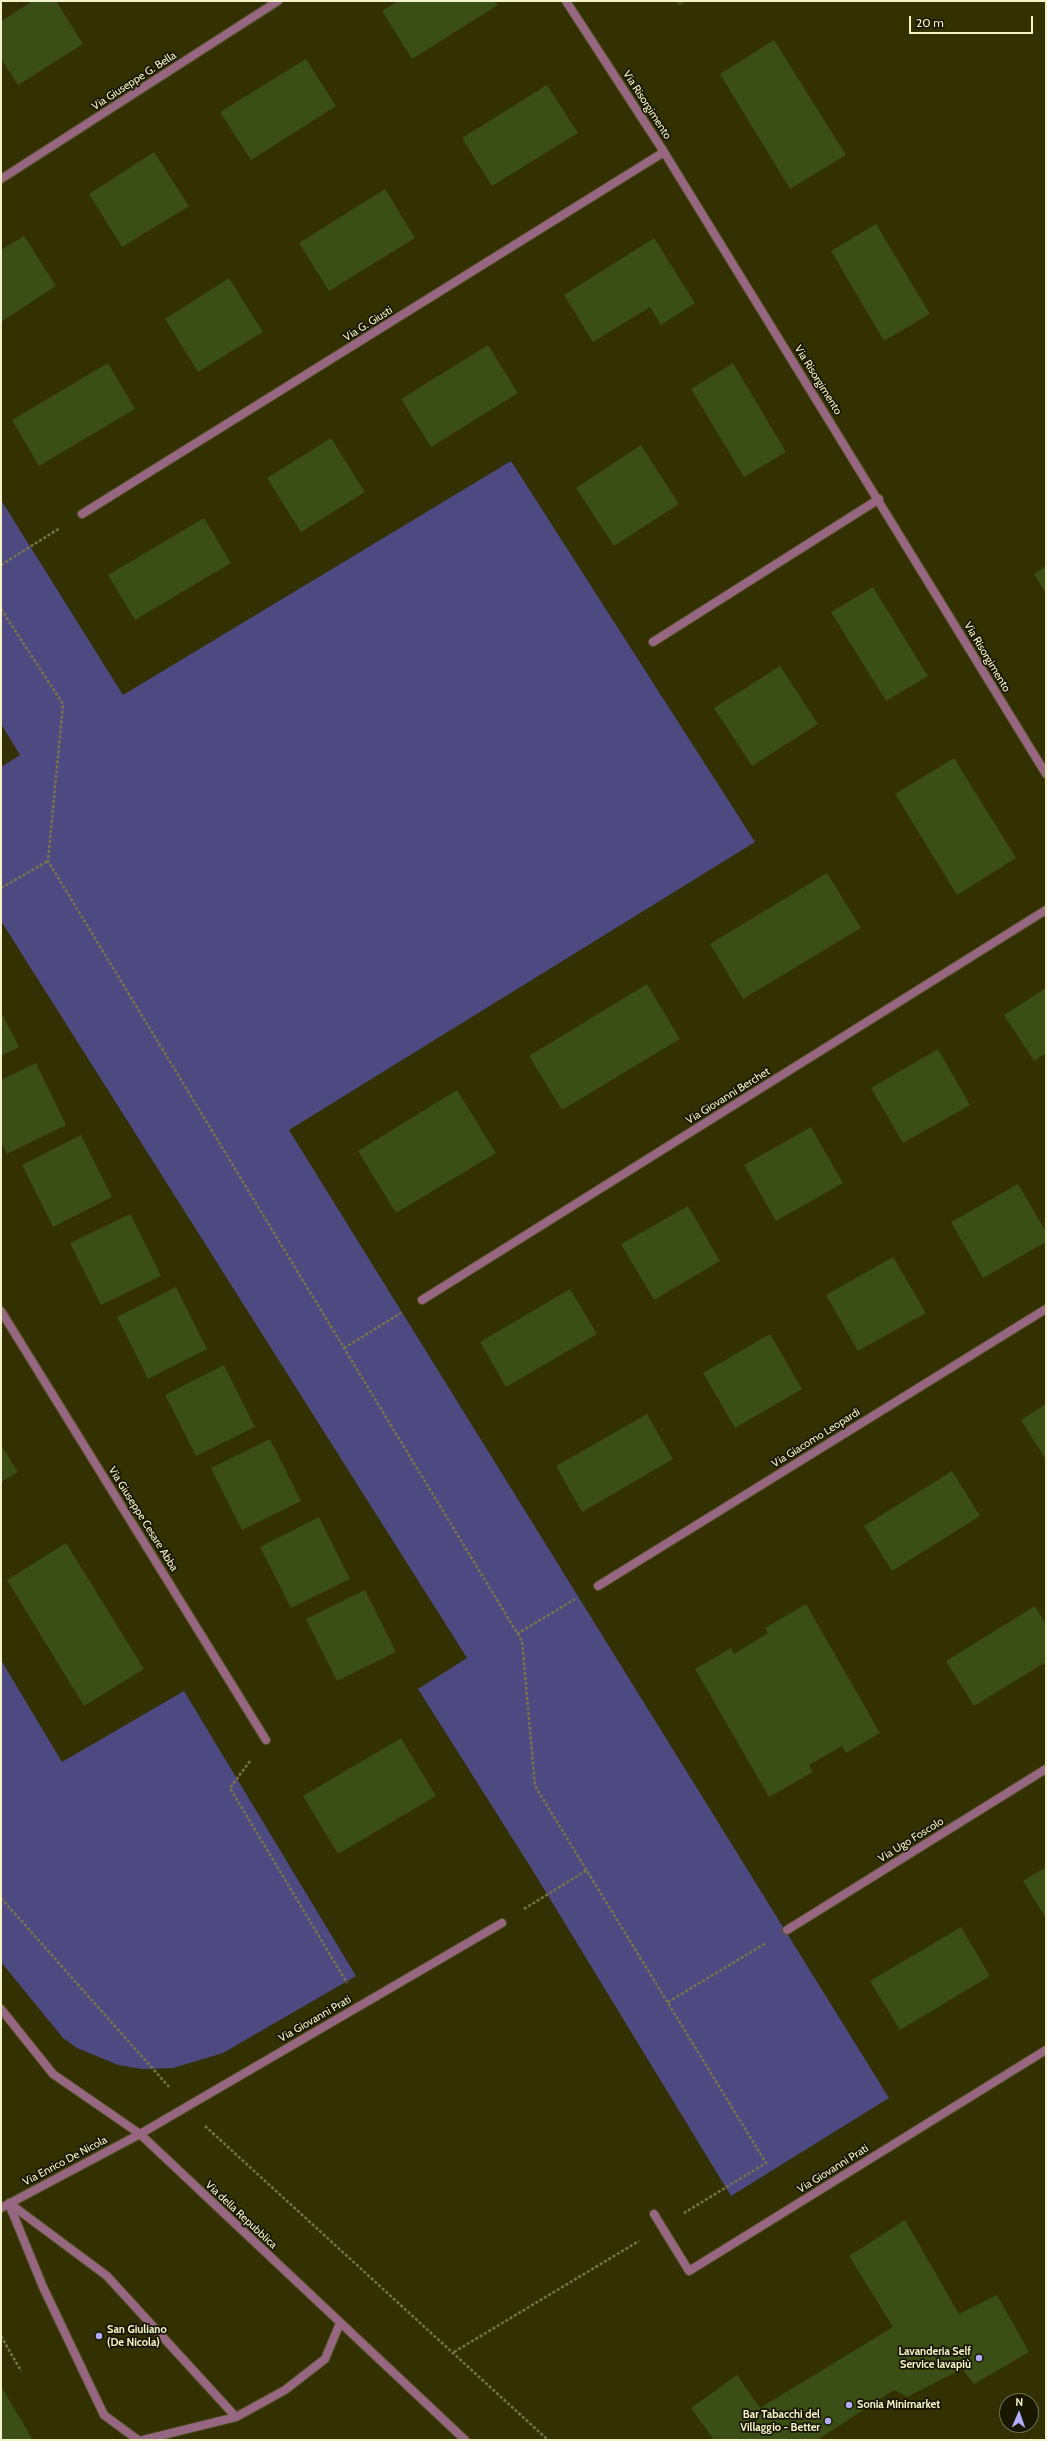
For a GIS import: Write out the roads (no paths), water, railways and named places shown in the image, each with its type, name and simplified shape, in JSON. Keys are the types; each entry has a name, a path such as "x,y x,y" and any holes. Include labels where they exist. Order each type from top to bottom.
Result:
{"street":[{"name":"Via Giuseppe G. Bella","path":"1,179 278,1"},
{"name":"Via Risorgimento","path":"566,1 664,152 879,499 1046,774"},
{"name":"Via G. Giusti","path":"82,514 664,152"},
{"path":"653,642 879,499"},
{"name":"Via Giovanni Berchet","path":"422,1300 1046,910"},
{"name":"Via Giacomo Leopardi","path":"598,1586 1046,1309"},
{"name":"Via Giuseppe Cesare Abba","path":"1,1311 266,1740"},
{"name":"Via Ugo Foscolo","path":"787,1930 1046,1769"},
{"name":"Via Giovanni Prati","path":"140,2134 502,1923"},
{"name":"Via della Repubblica","path":"1,2009 53,2074 140,2134 465,2440"},
{"name":"Via Giovanni Prati","path":"654,2214 689,2271 1046,2050"},
{"name":"Via Enrico De Nicola","path":"1,2208 140,2134"},
{"path":"9,2203 107,2276 236,2417"},
{"path":"9,2203 43,2287 104,2415 138,2440"},
{"path":"143,2440 236,2417 285,2390 325,2359 340,2323"}],"place":[{"name":"San Giuliano (De Nicola)","path":"99,2336"},
{"name":"Lavanderia Self Service lavapiù","path":"979,2358"},
{"name":"Sonia Minimarket","path":"849,2405"},
{"name":"Bar Tabacchi del Villaggio - Better","path":"828,2421"}]}
